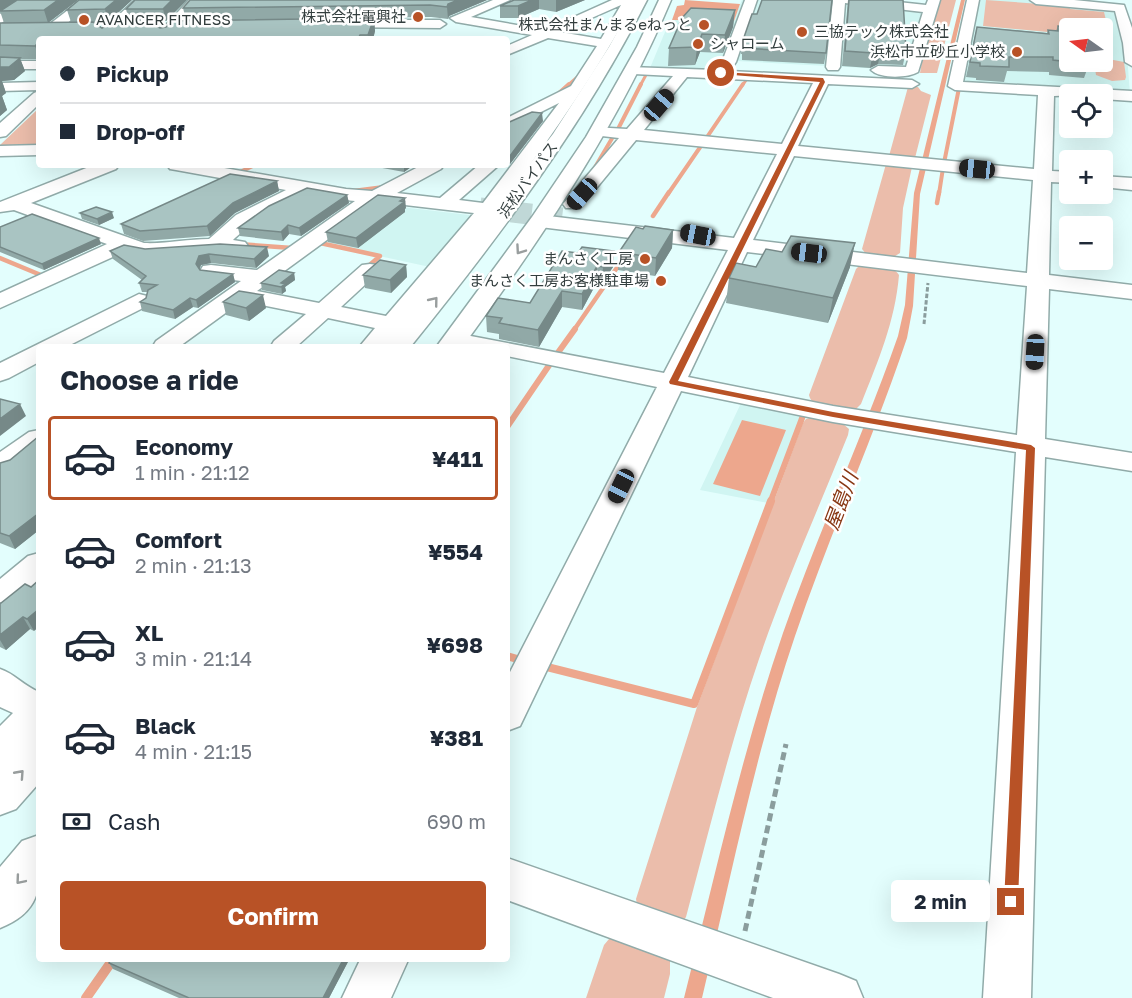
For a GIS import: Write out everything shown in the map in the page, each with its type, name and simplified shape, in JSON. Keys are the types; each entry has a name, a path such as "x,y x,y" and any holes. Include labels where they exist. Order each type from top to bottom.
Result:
{"highway":[{"name":"浜松バイパス","path":"400,333 493,210 579,109 624,35 641,0"},
{"path":"624,35 655,0"},
{"name":"浜松バイパス","path":"452,343 561,210 599,131 634,70 665,0"},
{"path":"0,795 36,756"},
{"path":"0,904 36,861"}],"street":[{"path":"0,20 29,0"},
{"path":"73,29 46,30 88,0"},
{"path":"98,34 111,28 142,0"},
{"path":"162,36 195,0"},
{"path":"466,0 465,11 468,19"},
{"path":"329,11 322,26 441,24 468,19 504,0"},
{"path":"510,50 622,0"},
{"path":"493,210 545,125 576,91 606,44 630,0"},
{"path":"725,67 738,22 751,0"},
{"path":"510,710 828,73 839,0"},
{"path":"828,73 912,71 932,5 847,0"},
{"path":"973,0 955,87 1132,96"},
{"path":"1036,0 1069,1 1120,8 1130,43 1132,62"},
{"path":"371,28 422,33 520,4"},
{"path":"0,8 18,8"},
{"path":"394,23 398,10"},
{"path":"468,19 606,44"},
{"path":"422,33 441,24"},
{"path":"149,28 193,27"},
{"path":"111,28 128,28"},
{"path":"0,65 36,65"},
{"path":"634,70 684,72 725,67 828,73 912,84"},
{"path":"561,210 633,135 684,72"},
{"path":"0,87 36,86"},
{"path":"510,121 570,91 576,91"},
{"path":"1007,998 1046,94 1044,91"},
{"path":"0,132 36,99"},
{"path":"510,121 545,125"},
{"path":"523,138 545,125"},
{"path":"599,131 1059,177"},
{"path":"0,151 36,150"},
{"path":"4,203 75,168"},
{"path":"4,203 102,168"},
{"path":"192,168 346,195 449,198 493,210"},
{"path":"203,188 246,168"},
{"path":"168,344 378,196 429,168"},
{"path":"449,198 486,168"},
{"path":"1113,182 1132,184"},
{"path":"214,246 243,219 273,202 306,188"},
{"path":"378,196 493,210"},
{"path":"4,203 99,235 122,235 151,250 188,245 297,251"},
{"path":"561,210 742,245 1132,292"},
{"path":"0,301 122,235"},
{"path":"211,270 263,277"},
{"path":"285,344 370,270"},
{"path":"240,294 323,311 400,333"},
{"path":"54,344 139,301"},
{"path":"376,344 400,333"},
{"path":"0,349 34,360"},
{"path":"510,350 857,418 1031,448 1132,462"},
{"path":"0,372 34,360"},
{"path":"0,466 36,440"},
{"path":"0,598 36,567"},
{"path":"0,684 16,699 36,708"},
{"path":"0,752 36,712"},
{"path":"510,880 839,998"},
{"path":"366,998 384,962"}],"path":[{"path":"924,324 926,267"},
{"path":"733,960 786,744"}],"shaded area":[{"path":"742,0 826,0 926,12 909,69 718,60 711,71 650,68 670,20 732,23"},
{"path":"939,0 956,0 937,73 920,73 927,33"},
{"name":"浜松市立砂丘小学校","path":"976,0 1029,0 1117,9 1126,42 1130,94 1113,93 1113,84 1059,84 1059,90 959,85"},
{"path":"986,0 1069,6 1070,9 1104,12 1105,18 1059,18 1059,33 983,26"},
{"path":"1113,60 1124,62 1125,80 1112,81 1096,75 1096,72 1113,72"},
{"path":"908,87 918,87 921,91 931,95 915,158 889,156"},
{"path":"36,111 36,147 0,145"},
{"path":"886,164 912,167 903,208 900,253 892,258 867,255 862,249"},
{"path":"376,204 471,217 430,267 319,243"},
{"path":"860,265 887,267 899,275 890,325 861,404 855,410 821,406 815,404 809,395 856,269"},
{"path":"742,401 802,413 768,503 700,490"},
{"path":"813,417 842,423 849,429 848,435 769,631 748,691 686,917 680,925 638,910 636,899 697,707 803,423 806,419"},
{"path":"614,933 670,956 670,974 664,998 586,998 604,945"}],"water":[{"path":"685,0 740,4 734,21 672,20 677,6 684,5"},
{"name":"屋島川","path":"961,0 965,0 920,194 913,306 907,338 808,599 781,680 744,816 702,998 684,998 730,814 768,678 811,558 898,336 905,305 914,193"},
{"path":"742,420 786,430 760,496 713,484"}],"building":[{"path":"17,0 58,0 44,10 0,11"},
{"path":"79,0 116,0 105,9 67,10"},
{"path":"135,0 172,0 163,9 126,9"},
{"path":"190,0 458,0 448,4 447,7 430,5 183,8"},
{"path":"514,0 532,0 518,6 500,6"},
{"path":"762,0 832,0 826,53 743,48 745,43 742,43 752,14 757,14"},
{"path":"849,0 903,0 906,50 881,49 873,53 845,51"},
{"path":"691,8 735,10 725,35 702,34 697,47 669,48 682,18"},
{"path":"374,18 368,35 360,36 36,36 35,46 0,45 0,23 93,22 102,28 113,22 152,21 152,24 160,28 166,27 172,21"},
{"path":"1059,26 1059,61 1053,60 1053,57 1009,57 1009,67 980,66 980,63 970,62 977,27 1049,34 1048,30 1058,31"},
{"path":"0,57 20,58 9,67 0,67"},
{"path":"532,112 542,113 510,156 510,122"},
{"path":"230,174 277,181 233,203 207,226 140,231 121,224"},
{"path":"307,188 347,195 299,228 288,225 281,232 238,228 269,206"},
{"path":"378,195 405,198 400,201 404,202 356,238 326,232"},
{"path":"96,207 112,212 97,219 80,213"},
{"path":"32,214 99,238 42,264 0,247 0,227"},
{"path":"645,226 673,230 656,258 619,252 636,227 643,229"},
{"path":"791,236 855,243 833,298 729,278 736,263 756,267 766,249 782,252"},
{"path":"220,244 267,247 254,259 209,254 199,256 196,264 200,270 233,274 196,300 190,298 173,310 140,302 146,298 148,290 157,285 139,283 146,276 110,251 124,245 145,249"},
{"path":"582,247 614,251 603,267 597,266 582,294 562,291 538,330 499,323 502,318 486,316 498,298 530,303 562,251 578,253"},
{"path":"380,260 406,265 390,280 363,275"},
{"path":"279,270 294,273 281,283 285,284 281,287 261,283"},
{"path":"239,291 263,295 246,308 223,302"},
{"path":"0,399 20,404 0,419"},
{"path":"36,438 36,515 9,536 0,533 0,463 10,460"},
{"path":"36,583 36,612 27,619 23,617 0,635 0,603 25,584 31,587"},
{"path":"342,962 323,998 189,998 109,963"}],"waterway":[{"path":"567,86 582,73"},
{"path":"640,86 647,73 655,73"},
{"path":"742,86 749,76"},
{"path":"559,93 569,84"},
{"path":"617,131 641,84"},
{"path":"705,140 743,84"},
{"path":"944,163 959,88"},
{"path":"594,169 614,135"},
{"path":"668,194 703,143"},
{"path":"240,172 249,168"},
{"path":"939,194 943,168"},
{"path":"352,191 383,187"},
{"path":"653,216 669,192"},
{"path":"937,203 939,192"},
{"path":"314,248 320,243 380,256 365,269"},
{"path":"238,244 292,248"},
{"path":"0,258 48,278"},
{"path":"574,330 623,259"},
{"path":"557,354 575,329"},
{"path":"510,423 552,361"},
{"path":"770,503 804,413"},
{"path":"543,666 694,704 771,501"},
{"path":"510,657 524,661"},
{"path":"86,998 111,962"}],"tunnel":[{"path":"480,208 562,218"}],"place":[{"name":"株式会社電興社","path":"418,17"},
{"name":"AVANCER FITNESS","path":"84,20"},
{"name":"株式会社まんまるeねっと","path":"704,25"},
{"name":"三協テック株式会社","path":"802,32"},
{"name":"シャローム","path":"698,44"},
{"name":"浜松市立砂丘小学校","path":"1017,52"},
{"name":"まんさく工房","path":"645,259"},
{"name":"まんさく工房お客様駐車場","path":"661,281"}],"route":[{"path":"721,73 823,79 823,82 673,382 833,414 1031,448 1011,902"}]}
